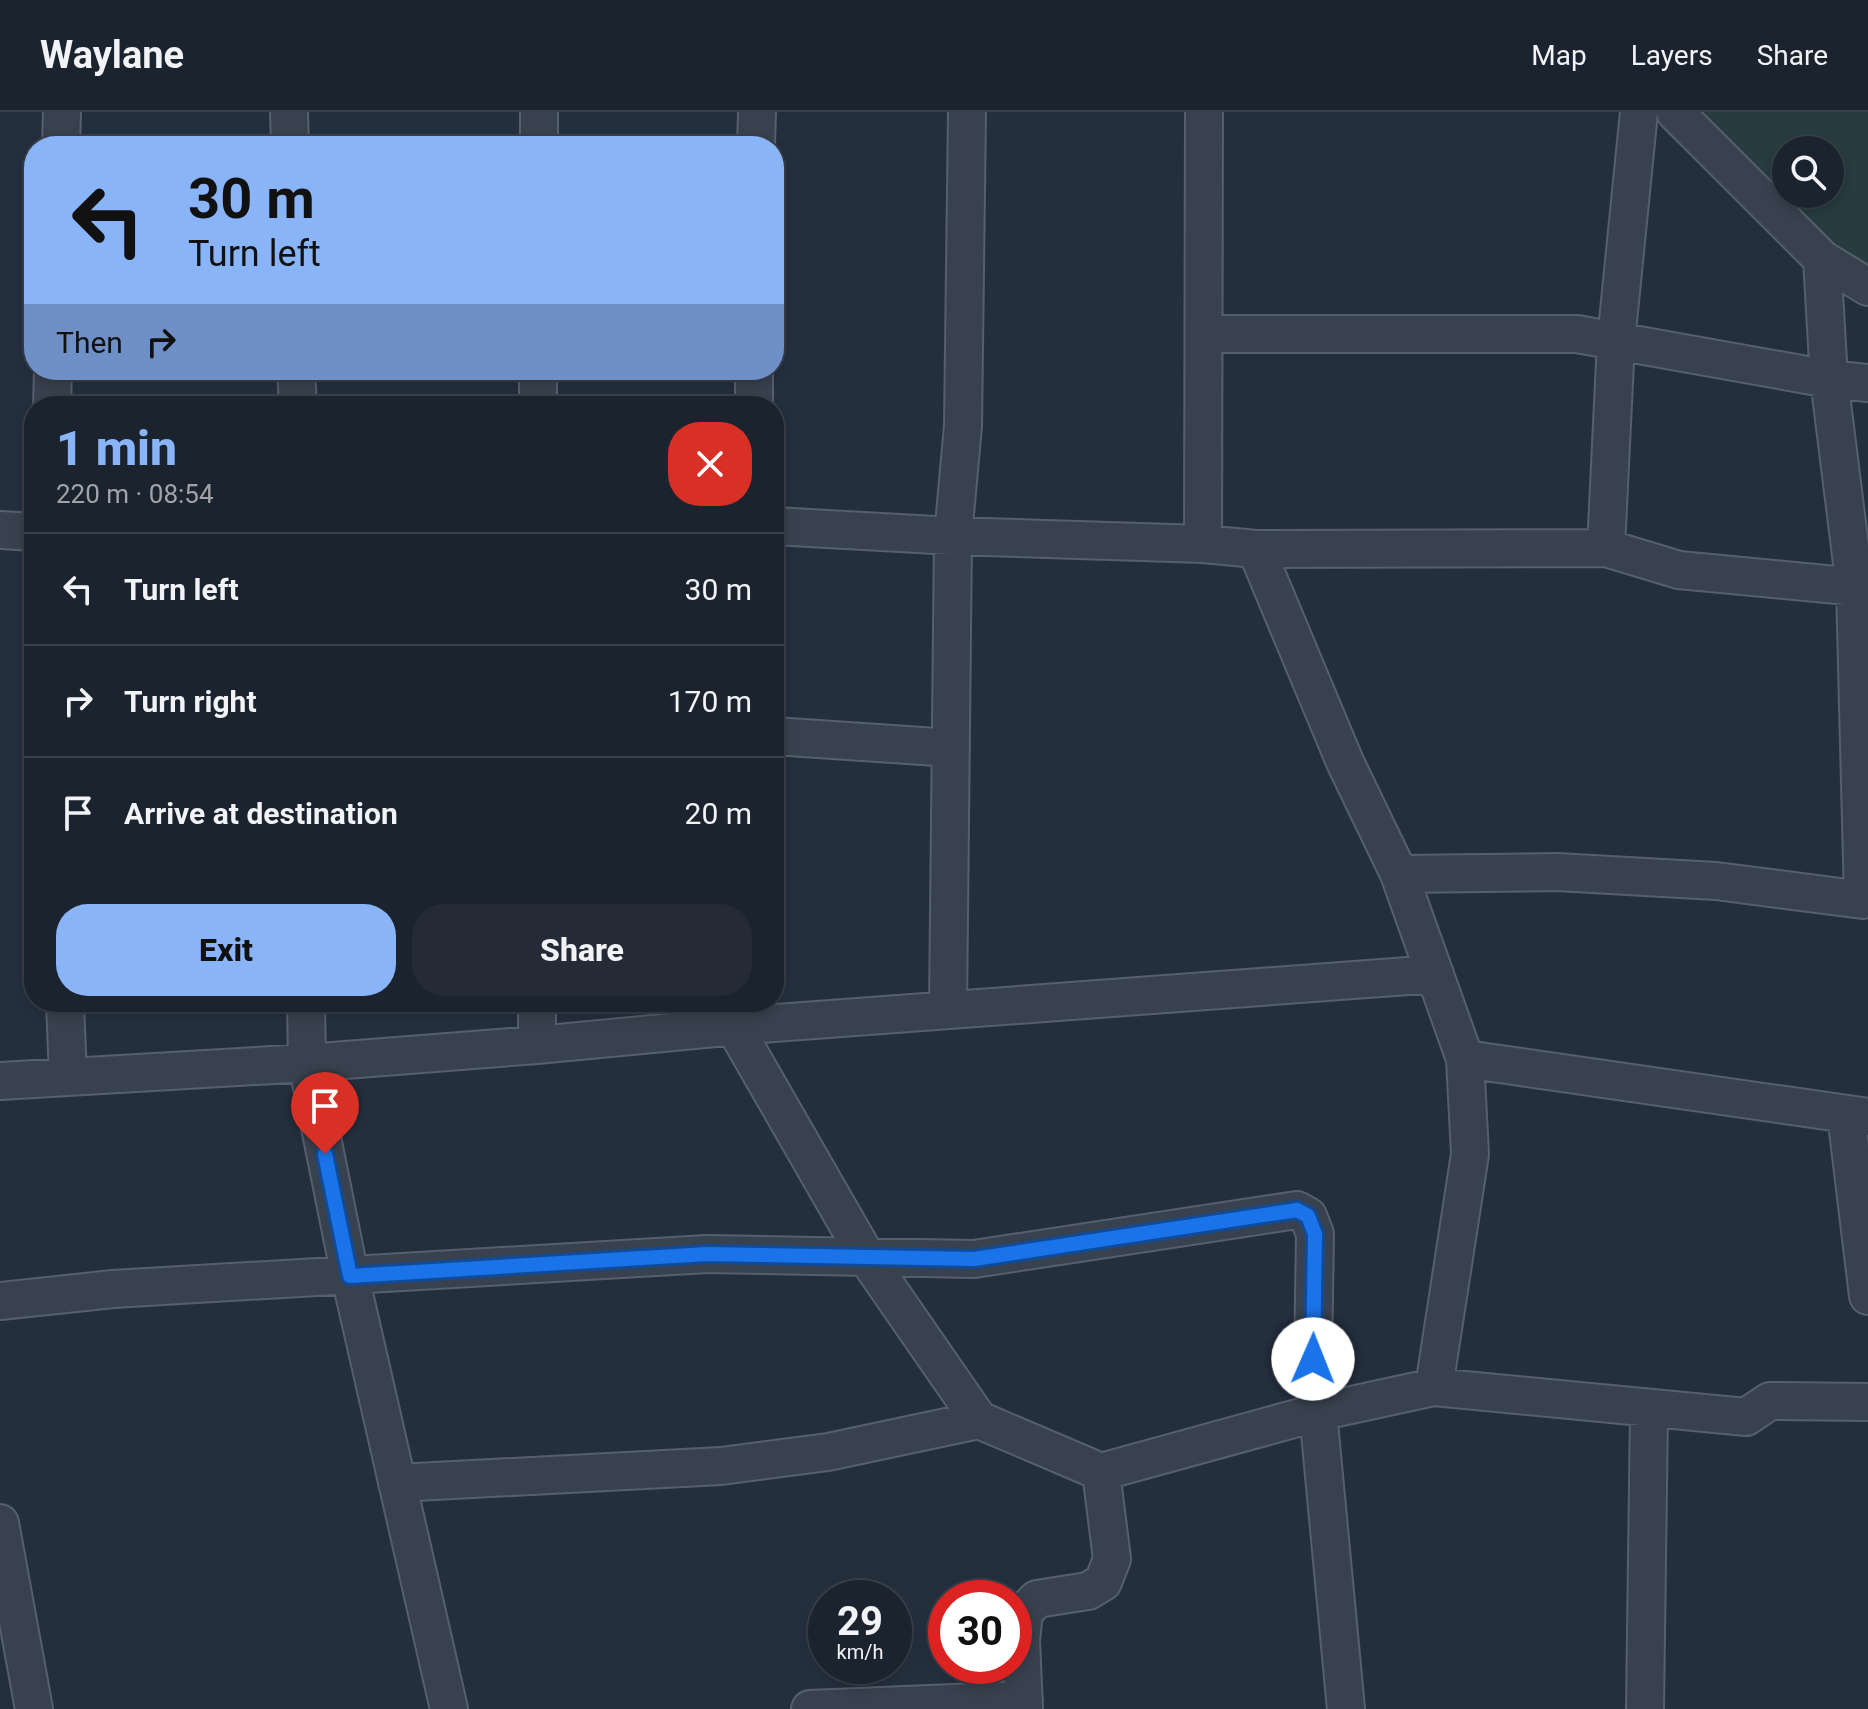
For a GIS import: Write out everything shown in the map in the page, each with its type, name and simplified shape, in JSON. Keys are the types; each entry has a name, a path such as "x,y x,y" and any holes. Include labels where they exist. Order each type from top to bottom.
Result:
{"street":[{"path":"61,136 62,112"},
{"path":"289,112 290,136"},
{"path":"539,112 539,136"},
{"path":"756,136 757,112"},
{"path":"948,1010 953,536 963,426 967,112"},
{"path":"1203,544 1204,112"},
{"path":"1606,548 1616,341 1639,112"},
{"path":"1675,112 1822,259 1868,287"},
{"path":"1399,874 1557,872 1652,877 1716,881 1863,900 1858,803 1862,588 1829,379 1822,259"},
{"path":"1204,334 1577,334 1829,379 1868,383"},
{"path":"784,527 953,536 1203,544 1256,549 1606,548 1679,570 1862,588"},
{"path":"0,530 24,531"},
{"path":"1256,549 1345,762 1399,874 1465,1059 1470,1154 1434,1387"},
{"path":"784,737 951,748"},
{"path":"0,1081 307,1063 537,1045 728,1014 948,1010 1435,974"},
{"path":"65,1012 68,1077"},
{"path":"306,1012 307,1063 350,1276 449,1709"},
{"path":"537,1012 537,1045"},
{"path":"728,1014 867,1258 979,1420 1101,1472 1319,1412 1434,1387 1746,1417 1770,1401 1868,1402"},
{"path":"1465,1059 1857,1116 1868,1296"},
{"path":"0,1301 113,1289 707,1254 974,1259 1297,1210 1308,1216 1315,1234 1313,1359 1346,1709"},
{"path":"1645,1709 1649,1410"},
{"path":"397,1483 721,1466 828,1452 979,1420"},
{"path":"810,1709 1024,1704 1021,1640 1024,1612 1037,1599 1088,1591 1103,1582 1112,1559 1101,1472"},
{"path":"0,1523 34,1709"}],"green space":[{"path":"1679,112 1868,112 1868,268 1845,254 1791,208 1844,208 1844,136 1772,136 1772,192"}],"route":[{"path":"325,1154 350,1276 707,1254 974,1259 1297,1210 1308,1216 1315,1234 1313,1359"}]}
